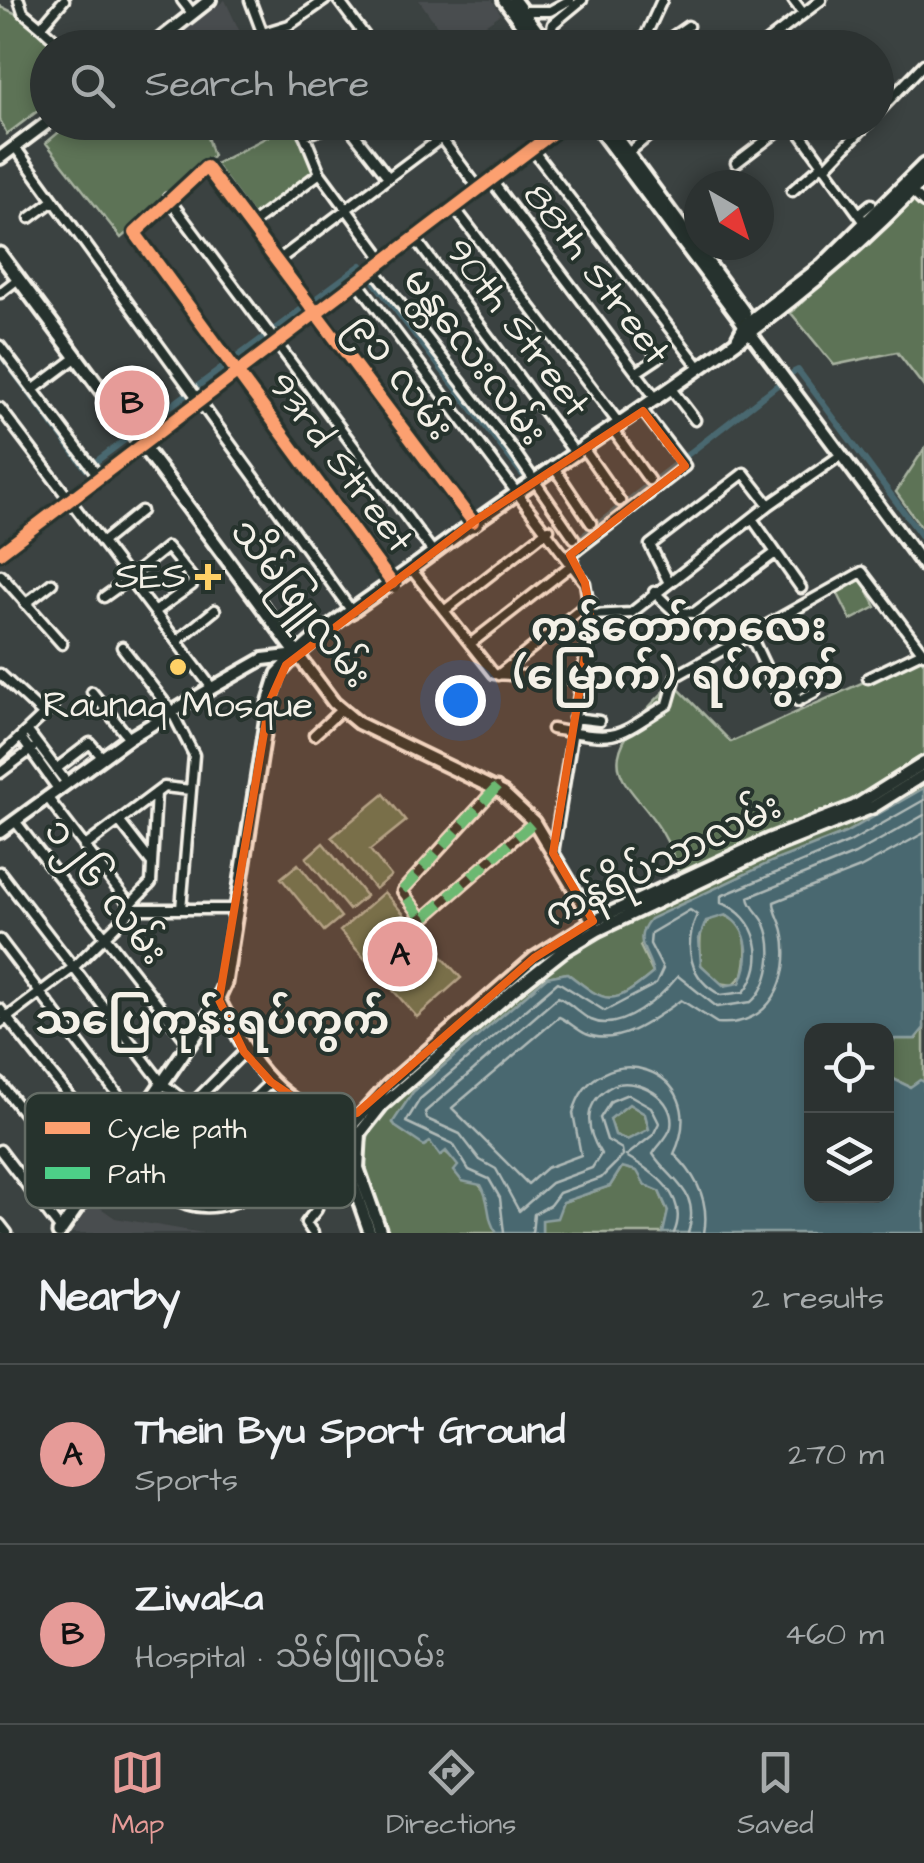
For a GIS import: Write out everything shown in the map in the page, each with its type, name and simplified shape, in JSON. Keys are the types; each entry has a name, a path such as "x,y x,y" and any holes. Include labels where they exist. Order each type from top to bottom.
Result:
{"main road":[{"path":"171,30 210,0"},
{"path":"504,0 530,30"},
{"path":"514,0 534,30"},
{"path":"0,158 30,136"},
{"path":"0,553 101,479 272,338 313,312 544,140"},
{"path":"608,140 806,401 924,566"},
{"path":"619,140 653,195"},
{"path":"748,329 785,306 872,224 924,165"},
{"path":"156,1093 219,1000 239,909 278,674 516,489 672,390 924,178"},
{"name":"သိမ်ဖြူလမ်း","path":"0,254 341,710 377,733 496,787 534,822 596,926"},
{"path":"905,535 924,555"},
{"path":"0,832 128,738 212,688 263,659 298,655"},
{"name":"ကန်ရိပ်သာလမ်း","path":"355,1131 367,1106 534,958 768,840 854,807 924,763"},
{"path":"382,1233 358,1168 355,1131 515,989 596,926 873,807 924,775"},
{"path":"219,1000 244,1052 285,1093"},
{"path":"355,1113 367,1106"},
{"name":"ကန်ရိပ်သာလမ်း","path":"355,1190 370,1233"},
{"path":"62,1232 76,1208"},
{"path":"62,1232 80,1208"}],"street":[{"path":"18,0 22,10 45,30"},
{"path":"41,26 64,0"},
{"path":"182,0 192,13"},
{"path":"250,0 261,30"},
{"path":"274,30 289,25 326,0"},
{"path":"338,0 360,30"},
{"path":"522,11 550,10 570,0"},
{"path":"551,30 582,0"},
{"path":"648,30 662,0"},
{"path":"793,0 802,13"},
{"path":"781,30 821,0"},
{"path":"682,30 688,26"},
{"path":"894,95 924,64"},
{"path":"306,140 320,173 384,260"},
{"path":"358,140 388,177"},
{"path":"276,262 438,140"},
{"path":"442,140 479,189"},
{"path":"628,153 644,140"},
{"path":"736,164 771,140"},
{"path":"804,140 859,214 872,224"},
{"path":"792,191 851,140"},
{"path":"15,147 353,613"},
{"path":"532,150 700,368"},
{"name":"၉၁ လမ်း","path":"168,198 206,167 211,169 313,312 473,522"},
{"path":"250,225 320,173"},
{"name":"88th Street","path":"490,180 657,401"},
{"path":"911,192 924,203"},
{"path":"168,198 433,552"},
{"name":"93rd Street","path":"168,198 135,232 219,352 392,583"},
{"path":"30,218 54,201"},
{"path":"859,214 871,204"},
{"path":"454,208 617,428 649,480"},
{"name":"90th Street","path":"414,238 620,501"},
{"name":"မန္တလေးလမ်း","path":"373,268 574,538"},
{"path":"0,292 18,279"},
{"name":"မန္တလေးလမ်း","path":"356,280 572,559 591,601"},
{"path":"636,372 658,358 649,345"},
{"path":"0,346 101,479"},
{"path":"33,390 77,357"},
{"path":"672,390 695,420"},
{"path":"0,408 105,540 212,688"},
{"path":"470,644 686,466 643,411"},
{"path":"591,615 631,613 769,505 844,453"},
{"path":"552,466 592,524"},
{"path":"668,582 650,545 739,476 744,473 769,505"},
{"path":"105,540 141,511"},
{"path":"753,520 801,588"},
{"path":"444,611 549,529"},
{"path":"104,597 168,546 193,579 192,585 156,610"},
{"path":"654,592 675,612 694,614 774,554"},
{"path":"411,569 496,675 580,679"},
{"path":"552,729 608,739 668,704 676,676 862,572 923,653 868,678"},
{"path":"1,575 62,644"},
{"path":"25,604 52,583"},
{"path":"553,853 591,601"},
{"path":"496,675 591,601"},
{"path":"178,640 216,610"},
{"path":"749,632 781,700 795,693"},
{"path":"122,646 172,712 194,754 181,909"},
{"path":"0,674 44,715"},
{"path":"92,692 128,738"},
{"path":"2,752 26,736 54,706"},
{"path":"314,736 341,710"},
{"path":"574,718 600,722"},
{"path":"26,736 63,786"},
{"path":"56,769 90,743 102,757"},
{"path":"34,747 56,769 63,786"},
{"path":"0,773 34,747"},
{"path":"84,847 164,787 191,790"},
{"path":"496,787 402,891 423,919 534,822"},
{"path":"3,1020 74,968 149,887 156,793"},
{"path":"47,797 131,907 239,909"},
{"name":"၁၂၆ လမ်း","path":"15,820 188,1044"},
{"path":"119,821 151,862"},
{"path":"0,872 162,1084 175,1093"},
{"path":"0,940 116,1093"},
{"path":"0,1009 3,1020 62,1093"},
{"path":"201,1093 244,1052"},
{"path":"0,1082 25,1114"},
{"path":"260,1093 271,1082"},
{"path":"0,1150 25,1183"},
{"path":"44,1208 62,1232"},
{"path":"313,1233 306,1223 316,1208"},
{"path":"0,1224 7,1233"}],"highlighted area":[{"path":"643,411 685,466 570,555 585,583 591,620 553,853 593,921 534,958 357,1113 329,1121 271,1082 244,1052 219,1000 269,703 286,665 473,522"}],"shaded area":[{"path":"225,0 239,30 186,30"},
{"path":"419,0 492,0 501,14 477,30 440,30"},
{"path":"88,1208 101,1208 115,1218 203,1233 72,1233"}],"green space":[{"path":"0,6 25,18 38,30 30,30 30,117 7,134 0,120"},
{"path":"208,140 213,156 121,238 46,143"},
{"path":"261,140 301,140 314,173 254,217 215,164"},
{"path":"924,186 924,387 897,352 834,365 791,313"},
{"path":"924,449 924,531 896,492"},
{"path":"861,577 876,607 851,620 836,590"},
{"path":"919,657 924,663 924,755 857,797 679,876 668,843 625,782 619,765 622,744 639,718 673,683 731,742"},
{"path":"924,779 924,788 845,833 677,906 640,946 653,973 618,997 601,996 567,973 547,977 413,1092 393,1123 407,1134 441,1149 475,1180 491,1202 497,1233 385,1233 366,1161 373,1126 400,1095 518,992 544,971 634,918 830,828"},
{"path":"384,794 406,821 370,850 391,876 375,889 332,837"},
{"path":"323,843 366,896 349,910 306,858"},
{"path":"298,864 341,917 324,931 281,878"},
{"path":"384,892 461,978 417,1017 340,931"},
{"path":"720,914 737,923 745,938 743,975 733,985 719,983 701,965 703,928"},
{"path":"924,1028 924,1082 910,1087 894,1079 894,1039 916,1039"},
{"path":"629,1104 645,1114 649,1130 627,1140 615,1135 610,1119"},
{"path":"622,1167 638,1171 645,1185 659,1191 668,1212 663,1233 542,1233 542,1220 552,1216 563,1202 610,1186"}],"water":[{"path":"924,788 924,1028 915,1039 894,1041 894,1023 804,1023 804,1203 894,1203 894,1079 910,1087 920,1080 924,1082 924,1233 663,1233 668,1211 659,1191 645,1185 637,1171 622,1167 610,1186 563,1202 557,1218 542,1220 542,1233 497,1233 481,1185 462,1181 454,1171 458,1166 446,1151 440,1156 430,1142 424,1146 393,1122 413,1092 547,977 567,973 591,991 609,998 627,992 653,973 642,940 650,919 771,862 845,833","holes":["726,915 744,937 746,964 740,983 724,986 701,965 699,939 706,921","629,1104 645,1114 649,1129 627,1140 615,1135 610,1119"]}],"waterway":[{"path":"141,428 361,265 522,474"},
{"path":"0,354 86,469 126,439"},
{"path":"794,372 798,370 924,539"},
{"path":"569,535 575,542 780,383"},
{"path":"534,489 556,517"}],"marked path":[{"path":"497,787 402,891 423,919 534,822"}],"cycle path":[{"path":"0,553 543,140"},
{"path":"392,583 135,233 206,167 473,522"}],"place":[{"name":"Ziwaka","path":"132,403"},
{"name":"SES","path":"208,577"},
{"name":"Raunaq Mosque","path":"178,667"},
{"name":"Thein Byu Sport Ground","path":"400,954"}],"district":[{"name":"ကန်တော်ကလေး (မြောက်) ရပ်ကွက်","path":"679,653"},
{"name":"သပြေကုန်းရပ်ကွက်","path":"212,1022"}]}
